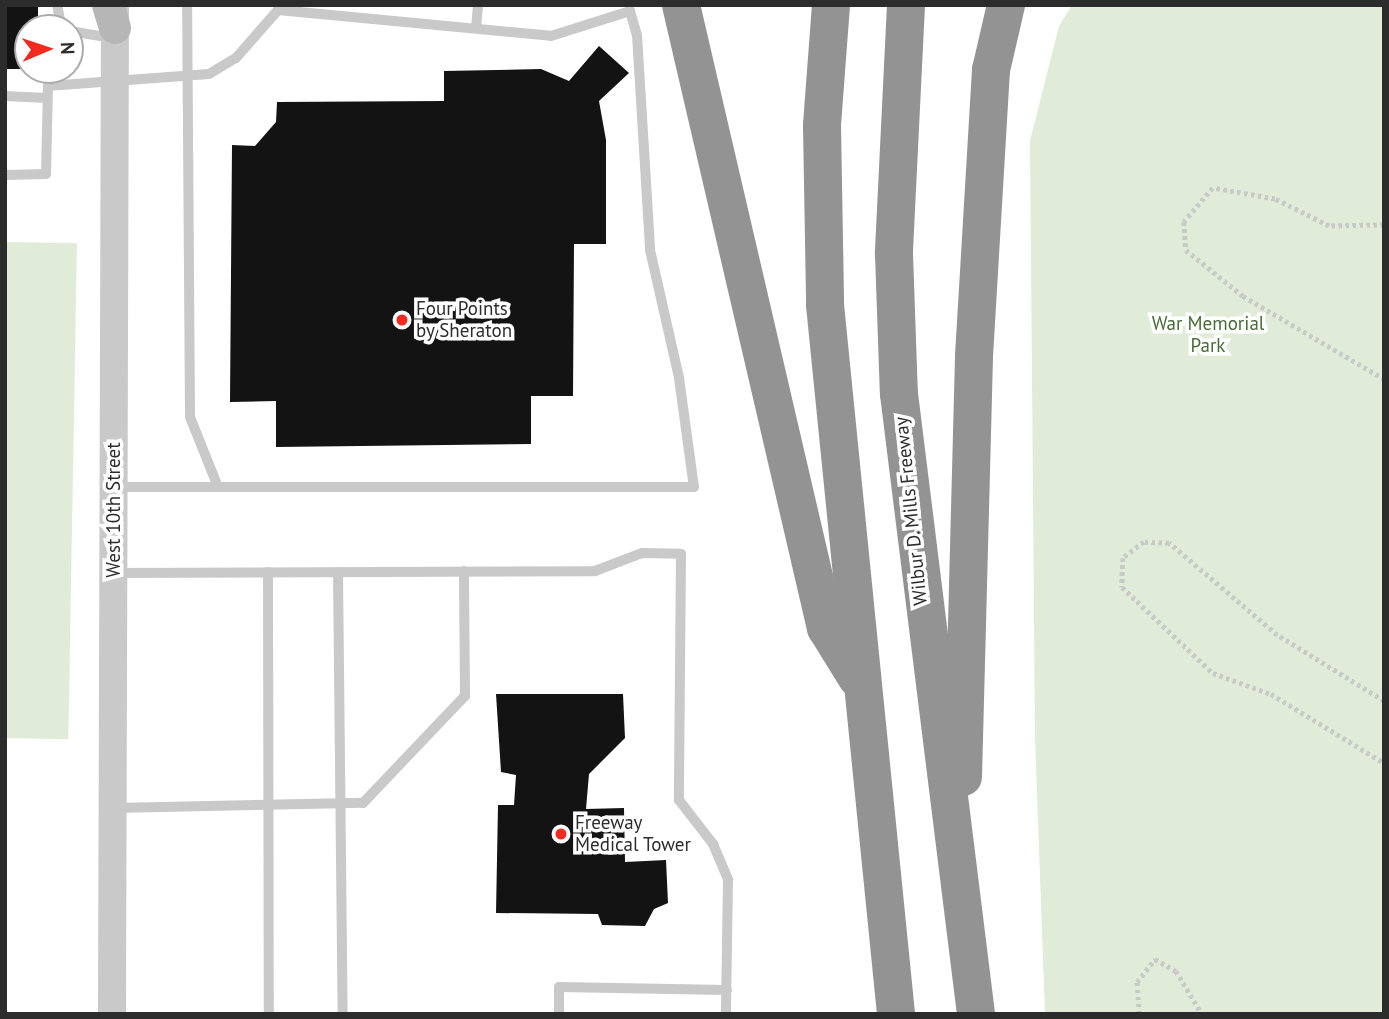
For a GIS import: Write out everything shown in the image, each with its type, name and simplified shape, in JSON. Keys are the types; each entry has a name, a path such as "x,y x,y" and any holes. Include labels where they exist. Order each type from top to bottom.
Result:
{"highway":[{"path":"681,5 826,628 863,688"},
{"path":"831,5 822,126 825,305 896,1014"},
{"name":"Wilbur D. Mills Freeway","path":"906,5 894,254 899,394 976,1014"},
{"path":"899,132 928,5"},
{"path":"960,873 974,356 991,70 1006,5"}],"street":[{"name":"West 10th Street","path":"112,1014 115,16"}],"lane":[{"path":"187,5 190,77 190,417 218,487"},
{"path":"408,19 409,5"},
{"path":"475,28 478,5"},
{"path":"5,175 47,174 48,86 190,77 236,58 278,10 345,10 551,36 627,8 638,35 650,250 679,378 694,486 114,487"},
{"path":"84,26 115,16"},
{"path":"5,96 47,97"},
{"path":"114,573 595,571 642,553 681,554 679,800 713,844 728,880 726,1014"},
{"path":"114,808 363,803 465,696 464,571"},
{"path":"268,572 269,1014"},
{"path":"338,572 338,803 344,1014"},
{"path":"559,1014 559,987 727,990"}],"path":[{"path":"1384,225 1329,226 1275,199 1213,188 1184,222 1186,250 1243,296 1384,380"},
{"path":"1384,701 1277,635 1169,543 1144,542 1123,558 1122,587 1213,673 1271,694 1384,763"},
{"path":"1139,1014 1137,982 1155,959 1176,971 1202,1014"}],"green space":[{"name":"War Memorial Park","path":"1072,5 1384,5 1384,1014 1045,1014 1035,738 1030,141 1059,26"},
{"path":"5,242 77,243 68,739 5,738"}],"building":[{"path":"5,5 38,5 38,14 14,14 14,69 5,69"},
{"name":"Four Points by Sheraton","path":"599,46 629,73 599,101 606,140 606,244 574,244 573,396 531,396 531,444 276,447 276,401 230,402 232,145 255,146 276,122 277,102 444,101 444,71 541,69 569,81"},
{"name":"Freeway Medical Tower","path":"496,694 623,694 625,738 589,774 586,809 624,808 625,862 666,860 668,903 654,909 645,926 602,925 598,914 496,913 498,805 514,805 516,775 501,772"}],"place":[{"name":"Four Points by Sheraton","path":"402,320"},
{"name":"Freeway Medical Tower","path":"561,834"}]}
